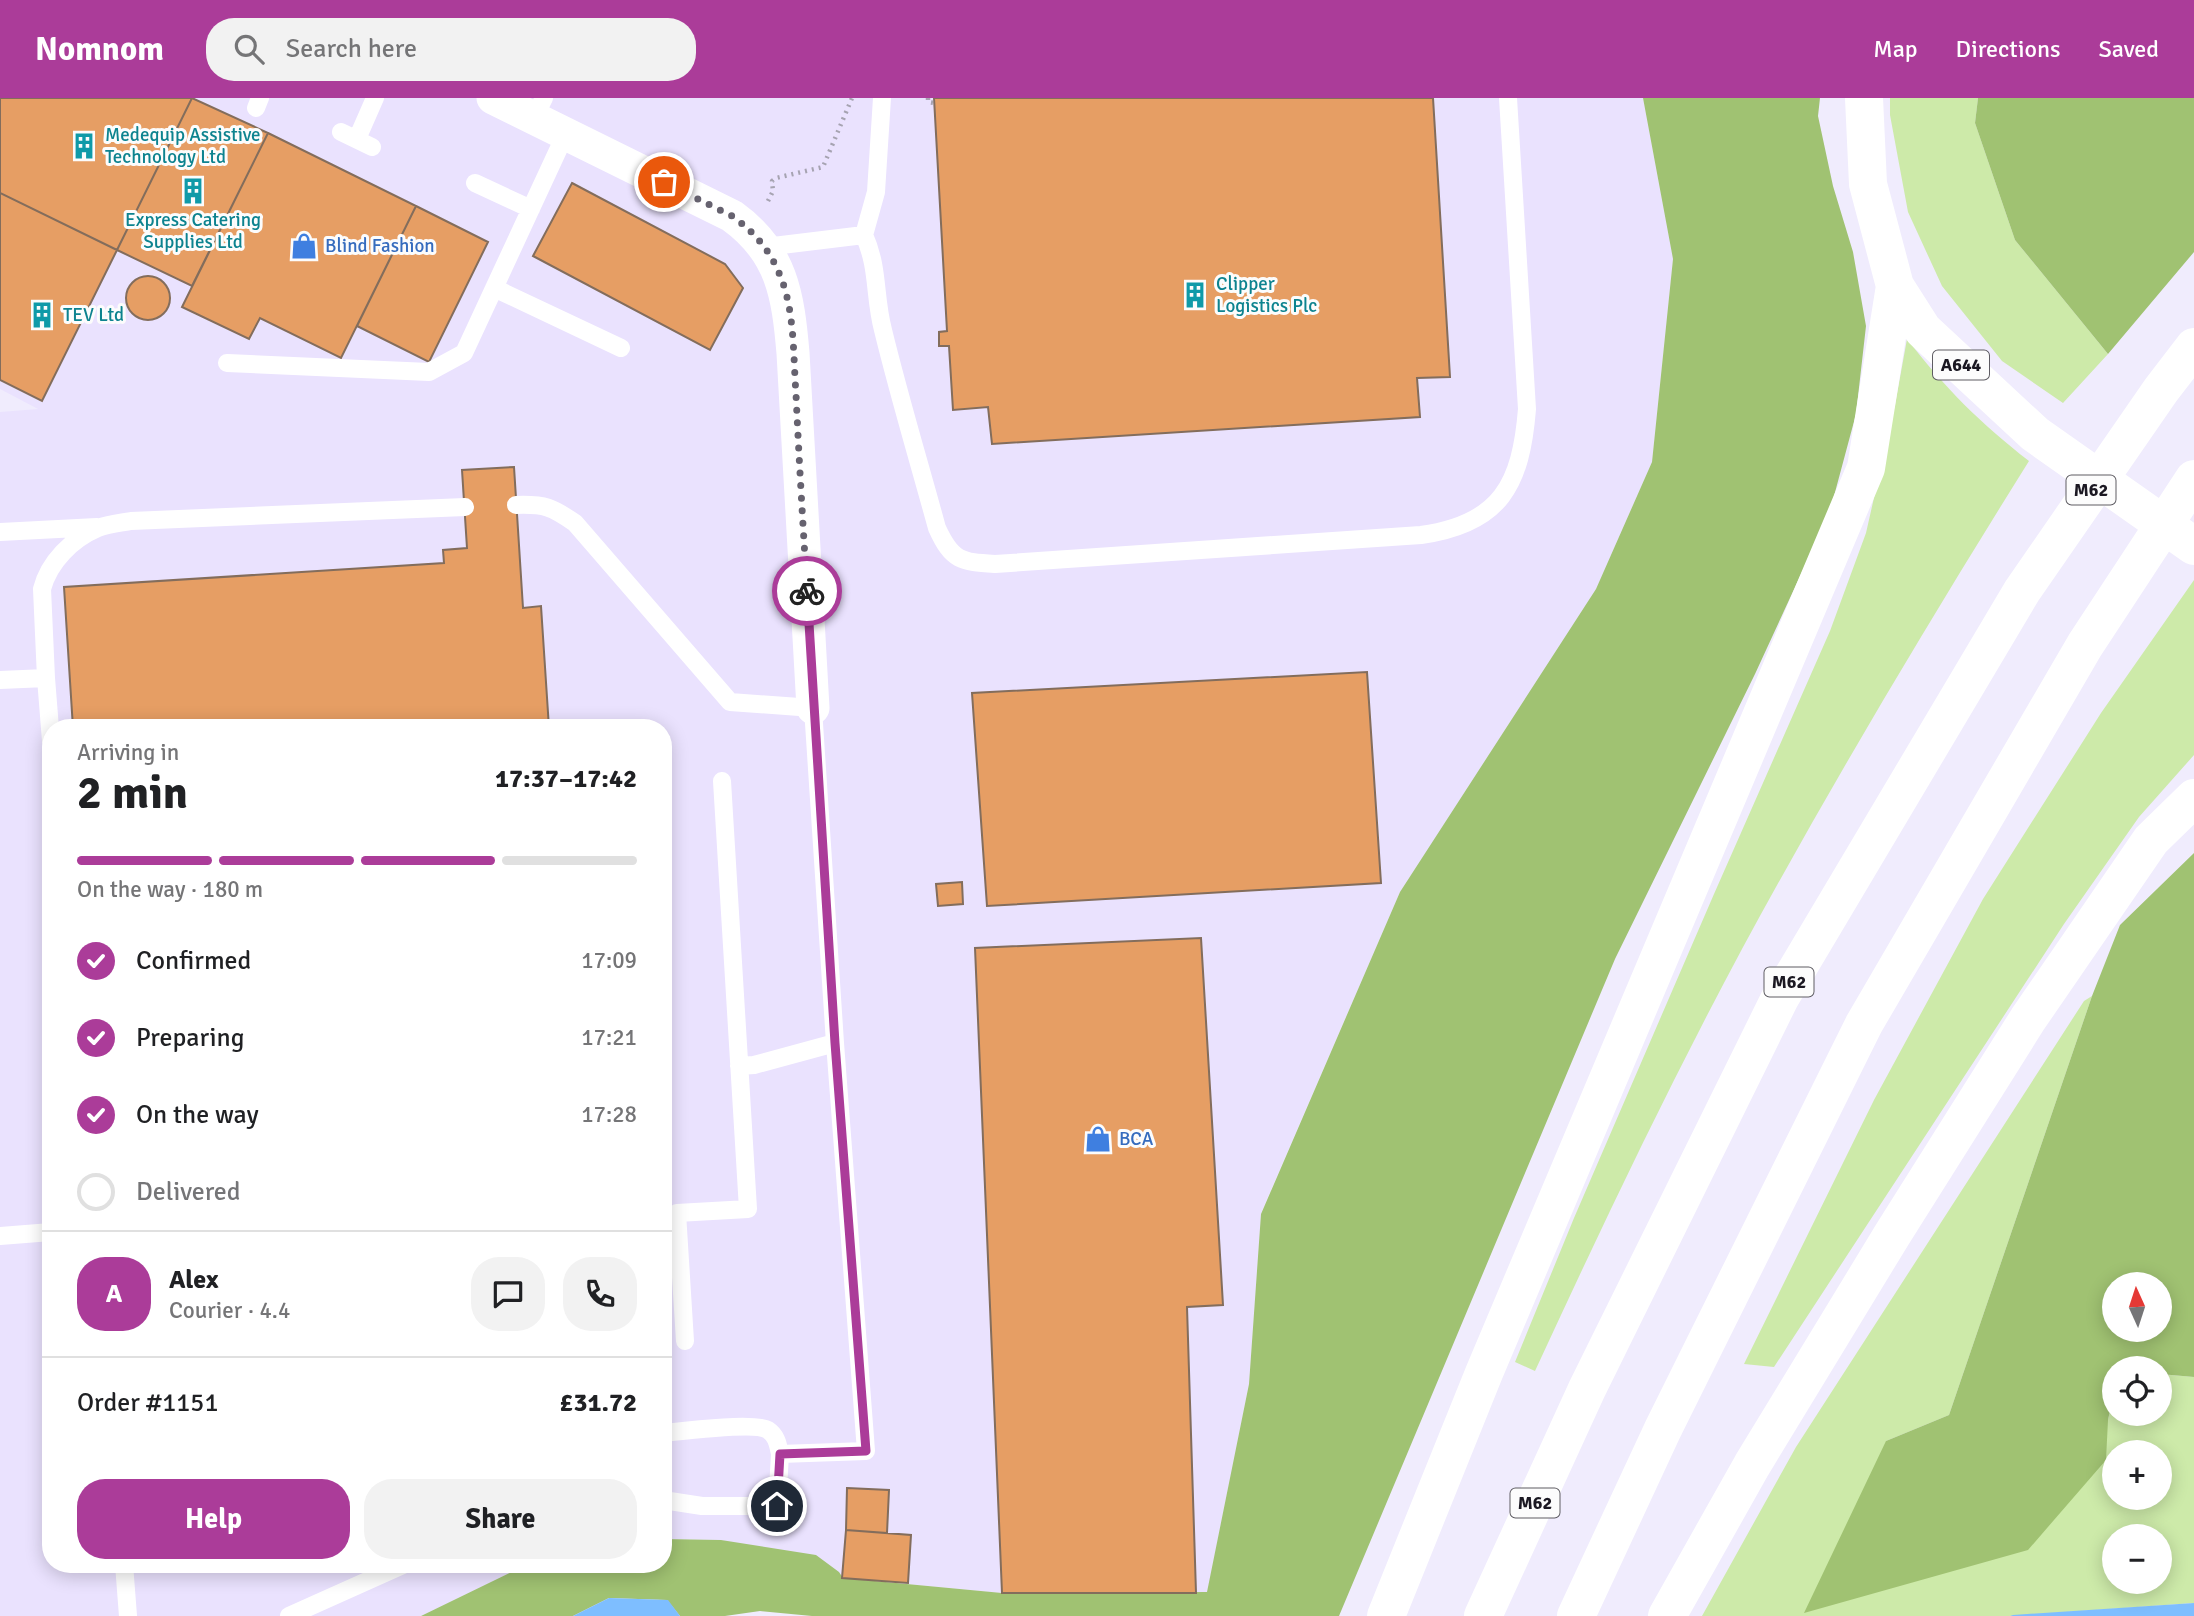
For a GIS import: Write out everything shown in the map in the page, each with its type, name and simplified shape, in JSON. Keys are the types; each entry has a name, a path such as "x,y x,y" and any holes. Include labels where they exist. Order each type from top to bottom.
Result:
{"highway":[{"name":"A644","path":"1864,98 1868,184 1895,286 1923,330 2035,435 2194,546"},
{"path":"1386,1616 1484,1373 1866,468 1895,286"},
{"name":"M62","path":"1483,1616 1587,1390 1780,998 2022,590 2194,347"},
{"path":"1576,1616 1663,1429 1864,1024 2085,645 2194,479"},
{"path":"1667,1616 1752,1465 1892,1234 2028,1018 2151,840 2194,798"}],"street":[{"path":"493,98 539,108 566,133 732,216 765,247 779,273 788,300 793,353 813,708"}],"lane":[{"path":"357,140 375,98"},
{"path":"883,98 876,192 864,235 876,272 882,326 937,528 949,551 957,558 968,563 995,564 1443,532 1474,520 1501,498 1513,480 1524,445 1527,410 1508,98"},
{"path":"227,363 429,372 464,353 566,133"},
{"path":"475,183 531,209"},
{"path":"765,247 864,235"},
{"path":"494,288 621,348"},
{"path":"516,505 541,504 558,511 575,523 730,702 813,708 866,1451 780,1454"},
{"path":"0,531 101,527 131,521 465,507"},
{"path":"49,719 42,589 53,564 72,545 101,527"},
{"path":"0,680 46,678"},
{"path":"685,1341 677,1213 748,1209 722,781"},
{"path":"739,1066 754,1065 835,1043"},
{"path":"0,1236 42,1233"},
{"path":"672,1432 759,1426 773,1434 780,1454 777,1506 702,1506 672,1501"},
{"path":"125,1573 128,1616"},
{"path":"289,1616 385,1573"}],"path":[{"path":"742,223 769,200 773,191 772,181 776,178 823,167 852,98"},
{"path":"928,98 928,102 934,103"}],"shaded area":[{"path":"0,98 1643,98 1673,259 1652,462 1596,589 1400,892 1261,1213 1249,1384 1207,1593 1002,1593 842,1578 839,1572 721,1540 672,1539 672,719 42,719 42,1573 510,1573 421,1616 0,1616 0,412 38,409 0,389"}],"green space":[{"path":"1643,98 1820,98 1818,116 1833,186 1853,252 1866,326 1856,414 1830,511 1755,674 1615,959 1339,1616 812,1616 760,1611 725,1616 680,1616 667,1600 609,1598 573,1616 421,1616 510,1573 672,1573 672,1539 721,1540 816,1555 843,1578 1002,1593 1207,1592 1249,1384 1261,1214 1400,892 1596,589 1652,462 1673,259"},
{"path":"1890,98 1978,98 1975,123 2015,240 2108,354 2063,403 2002,361 1942,286 1908,212 1890,115"},
{"path":"1978,98 2194,98 2194,252 2108,354 2015,240 1975,123"},
{"path":"1907,339 1964,404 2029,461 1882,703 1742,949 1636,1158 1535,1371 1515,1362 1574,1218 1830,631 1866,533"},
{"path":"2194,580 2194,755 2139,817 2064,924 1774,1367 1744,1364 1874,1100 1983,899 2101,713"},
{"path":"2194,853 2194,1377 2172,1375 2172,1356 2102,1356 2102,1426 2108,1426 2107,1440 2102,1440 2102,1465 2028,1550 1804,1613 1886,1441 1949,1415 2092,996 2120,925"},
{"path":"2092,996 1949,1415 1886,1441 2102,1421 2102,1426 2172,1426 2172,1375 2194,1377 2194,1603 2009,1616 1702,1616 1796,1447 2084,1001"}],"water":[{"path":"609,1598 668,1600 680,1616 573,1616"},
{"path":"2194,1603 2194,1616 2010,1616 2013,1615"}],"building":[{"name":"Medequip Assistive Technology Ltd","path":"0,98 192,98 117,250 0,193"},
{"name":"Express Catering Supplies Ltd","path":"192,98 268,133 192,286 117,250"},
{"name":"Clipper Logistics Plc","path":"934,98 1433,98 1450,377 1417,378 1420,417 992,444 988,407 953,410 949,346 939,346 939,332 947,331"},
{"name":"Blind Fashion","path":"268,133 416,206 341,358 260,318 249,339 182,307"},
{"path":"572,183 725,264 743,288 710,350 533,256"},
{"name":"TEV Ltd","path":"0,193 117,250 42,401 0,380"},
{"path":"416,206 488,242 429,362 357,326"},
{"path":"148,276 164,282 170,298 164,314 148,320 132,314 126,298 132,282"},
{"path":"514,467 523,608 541,606 548,719 72,719 64,587 444,563 443,550 467,548 462,470"},
{"path":"1367,672 1381,883 987,906 972,693"},
{"path":"962,882 963,904 938,906 936,884"},
{"name":"BCA","path":"1201,938 1223,1305 1187,1307 1196,1593 1002,1593 975,948"},
{"path":"847,1488 889,1490 887,1533 846,1530"},
{"path":"846,1530 911,1535 908,1583 842,1578"}],"way so far":[{"path":"664,182 742,223 765,247 784,286 788,300 793,353 807,591"}],"place":[{"name":"Medequip Assistive Technology Ltd","path":"84,146"},
{"name":"Express Catering Supplies Ltd","path":"193,191"},
{"name":"Blind Fashion","path":"304,246"},
{"name":"Clipper Logistics Plc","path":"1195,295"},
{"name":"TEV Ltd","path":"42,315"},
{"name":"BCA","path":"1098,1139"}],"route":[{"path":"777,1506 780,1454 866,1451 835,1043 807,591"}]}
